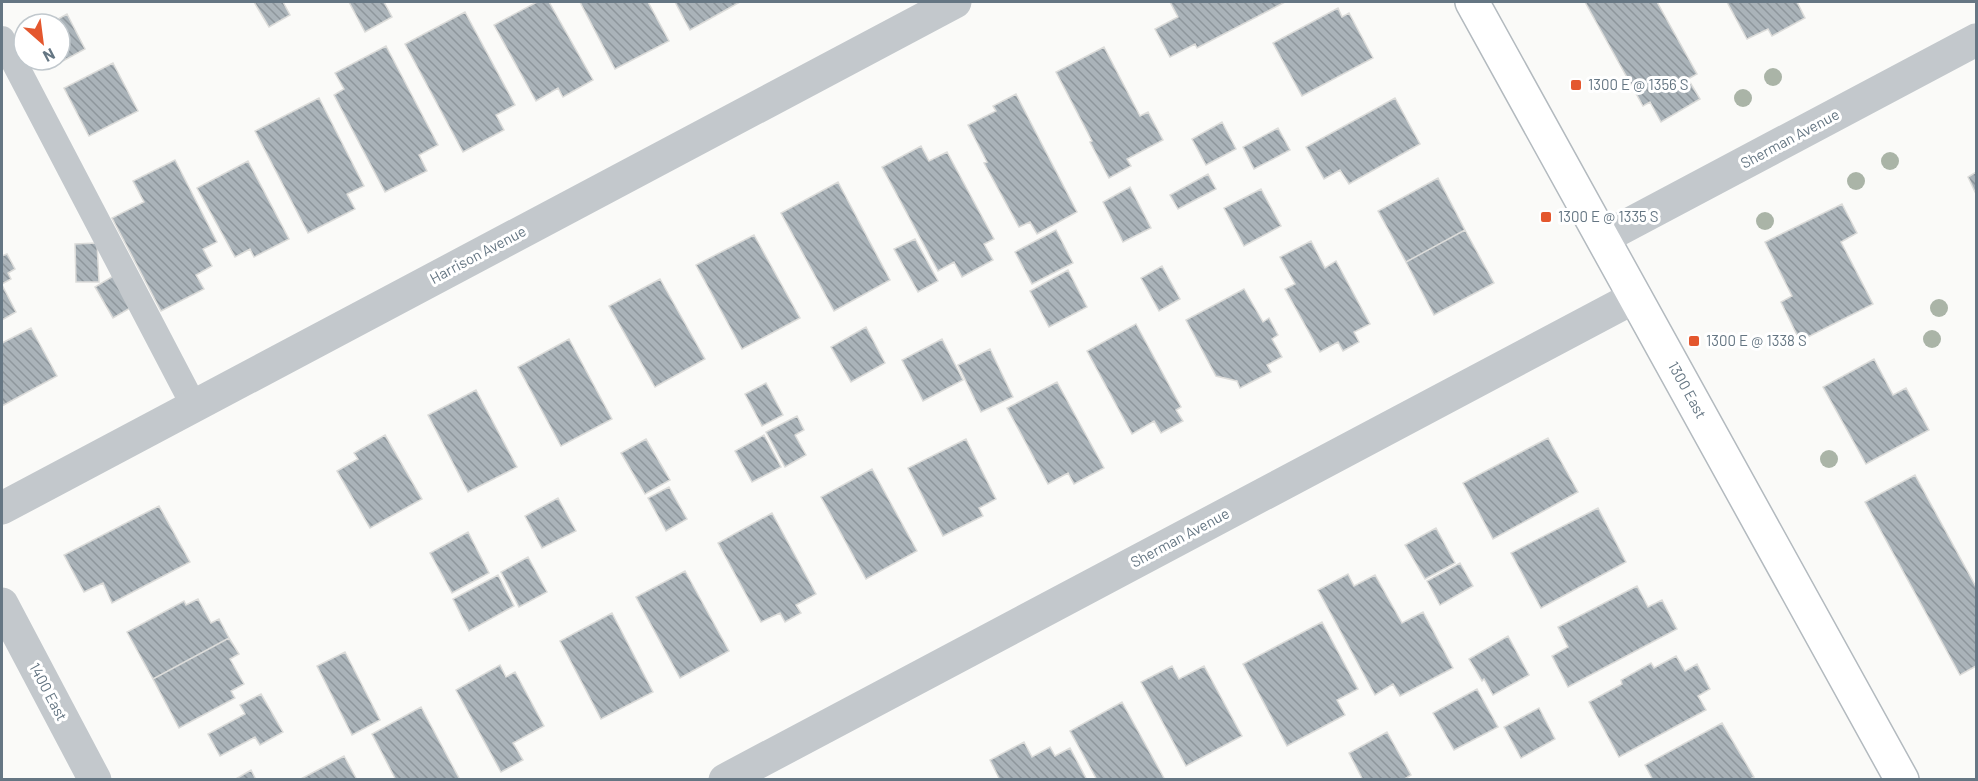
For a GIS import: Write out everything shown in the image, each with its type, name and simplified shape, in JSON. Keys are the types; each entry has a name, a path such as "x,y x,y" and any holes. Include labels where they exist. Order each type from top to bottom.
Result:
{"main road":[{"name":"1300 East","path":"1472,2 1902,780"}],"street":[{"name":"Harrison Avenue","path":"2,508 955,2"},
{"name":"Sherman Avenue","path":"1603,238 1977,40"},
{"name":"Sherman Avenue","path":"725,780 1635,297"},
{"name":"1400 East","path":"2,604 95,780"}],"lane":[{"path":"2,39 194,406"}],"building":[{"path":"254,2 283,2 290,15 269,27"},
{"path":"349,2 384,2 392,17 365,32"},
{"path":"537,2 549,2 593,80 563,97 558,88 536,101 494,25"},
{"path":"580,2 648,2 669,41 615,69"},
{"path":"675,2 740,2 690,30"},
{"path":"1170,2 1285,2 1197,48 1195,44 1170,57 1155,29 1178,17"},
{"path":"1585,2 1657,2 1697,74 1688,79 1700,99 1661,122 1650,102 1643,106"},
{"path":"1727,2 1797,2 1805,18 1772,36 1768,29 1747,39"},
{"path":"1338,8 1342,17 1349,13 1373,58 1302,96 1273,43"},
{"path":"465,12 515,105 496,115 504,130 463,152 405,44"},
{"path":"72,24 85,49 72,56"},
{"path":"386,46 438,145 419,155 427,171 385,192 334,95 344,89 335,73"},
{"path":"1104,47 1140,116 1148,112 1163,140 1127,159 1131,166 1109,178 1056,72"},
{"path":"113,63 138,111 89,136 64,88"},
{"path":"1016,94 1077,212 1037,234 1030,222 1019,227 984,163 987,162 968,125 996,111 993,106"},
{"path":"319,98 364,186 347,194 355,209 308,233 255,131"},
{"path":"1395,98 1420,144 1349,184 1340,170 1324,179 1306,147"},
{"path":"1222,122 1236,149 1206,165 1192,139"},
{"path":"1278,128 1290,150 1254,169 1243,147"},
{"path":"921,146 929,161 947,152 994,239 984,244 993,260 962,277 954,262 938,271 882,167"},
{"path":"175,160 217,242 203,249 212,266 196,275 204,289 161,311 112,218 144,202 133,181"},
{"path":"248,161 289,239 254,257 250,249 235,257 197,188"},
{"path":"1976,172 1976,194 1968,177"},
{"path":"1208,174 1216,189 1178,209 1170,195"},
{"path":"1438,178 1465,230 1406,262 1378,211"},
{"path":"838,182 890,280 834,311 781,213"},
{"path":"1130,187 1151,228 1123,242 1103,202"},
{"path":"1261,189 1281,226 1244,246 1224,208"},
{"path":"1842,204 1857,233 1841,242 1873,304 1800,341 1781,302 1792,296 1765,242"},
{"path":"1056,230 1073,263 1032,284 1015,252"},
{"path":"1465,230 1494,283 1434,315 1406,262"},
{"path":"754,235 800,318 742,349 696,265"},
{"path":"915,239 938,281 918,292 894,249"},
{"path":"1311,241 1325,268 1336,261 1370,324 1354,332 1359,342 1343,351 1338,342 1320,352 1285,289 1295,284 1280,257"},
{"path":"97,243 99,282 76,282 75,244"},
{"path":"7,254 15,269 8,273 11,279 2,284 2,256"},
{"path":"1162,266 1180,299 1159,311 1141,278"},
{"path":"1068,270 1087,307 1049,327 1030,291"},
{"path":"115,275 132,307 113,318 95,287"},
{"path":"660,279 705,359 655,387 609,306"},
{"path":"2,285 16,312 2,320"},
{"path":"1244,289 1263,322 1269,318 1278,335 1272,339 1282,357 1267,365 1271,372 1240,388 1237,381 1216,376 1186,320"},
{"path":"1136,324 1181,407 1176,410 1183,421 1161,433 1154,421 1132,434 1087,351"},
{"path":"866,327 885,363 851,382 831,347"},
{"path":"31,328 57,376 2,406 2,343"},
{"path":"569,339 612,419 561,446 518,367"},
{"path":"942,339 963,380 923,401 902,360"},
{"path":"990,349 1013,397 981,412 958,365"},
{"path":"1874,359 1893,395 1906,388 1929,430 1866,464 1823,387"},
{"path":"1057,382 1104,468 1074,484 1068,473 1048,484 1007,408"},
{"path":"766,383 783,415 762,426 745,394"},
{"path":"476,390 517,467 468,492 428,415"},
{"path":"797,416 804,430 795,435 806,455 785,467 766,432"},
{"path":"385,435 422,499 370,528 337,471 358,459 354,453"},
{"path":"764,435 781,467 752,482 735,451"},
{"path":"1548,438 1578,492 1493,539 1463,483"},
{"path":"646,439 670,480 645,494 621,453"},
{"path":"966,439 996,499 979,508 983,516 943,536 908,468"},
{"path":"872,469 917,551 866,579 821,497"},
{"path":"1915,475 1976,587 1976,666 1960,675 1865,502"},
{"path":"669,487 687,519 666,531 648,498"},
{"path":"558,498 576,531 542,548 525,516"},
{"path":"159,506 190,562 112,603 103,583 84,592 64,555"},
{"path":"1598,508 1626,562 1541,608 1511,553"},
{"path":"772,513 816,594 796,605 801,613 785,622 780,613 761,622 718,543"},
{"path":"1436,528 1455,563 1425,579 1405,545"},
{"path":"468,532 489,573 452,593 430,553"},
{"path":"528,557 547,592 519,607 501,572"},
{"path":"1460,563 1473,586 1440,605 1427,581"},
{"path":"685,571 729,651 680,678 636,597"},
{"path":"1348,574 1354,586 1375,575 1402,623 1423,612 1453,668 1400,696 1393,684 1375,695 1318,590"},
{"path":"498,575 514,606 469,631 453,599"},
{"path":"1637,586 1648,607 1662,600 1677,629 1568,687 1552,656 1568,647 1558,627"},
{"path":"198,599 211,623 219,619 229,638 153,679 127,632 184,601 186,605"},
{"path":"612,613 653,692 601,719 560,641"},
{"path":"1322,622 1358,689 1337,700 1345,715 1287,746 1243,664"},
{"path":"1508,636 1529,675 1493,695 1469,659"},
{"path":"229,638 239,654 230,659 244,684 231,691 235,698 179,728 153,679"},
{"path":"345,652 380,720 352,735 317,666"},
{"path":"1676,656 1685,671 1697,664 1710,689 1698,696 1706,710 1619,757 1589,702 1622,684 1621,680 1651,663 1654,668"},
{"path":"500,665 506,677 515,672 544,726 513,743 523,760 501,772 456,690"},
{"path":"1172,666 1179,679 1204,666 1242,736 1186,766 1141,682"},
{"path":"1477,689 1498,727 1454,750 1433,713"},
{"path":"261,694 283,732 260,745 255,737 220,756 208,734 245,714 240,705"},
{"path":"1122,702 1165,780 1097,780 1070,731"},
{"path":"421,707 460,780 396,780 372,734"},
{"path":"1539,708 1555,739 1521,758 1504,727"},
{"path":"1722,723 1754,777 1749,780 1653,780 1645,765"},
{"path":"1387,732 1411,775 1403,780 1363,780 1349,753"},
{"path":"1024,742 1032,757 1050,747 1055,756 1070,748 1087,780 1000,780 990,760"},
{"path":"344,756 357,780 299,780"},
{"path":"251,770 256,780 234,780"}],"place":[{"name":"1300 E @ 1356 S","path":"1576,85"},
{"name":"1300 E @ 1335 S","path":"1546,217"},
{"name":"1300 E @ 1338 S","path":"1694,341"}]}
